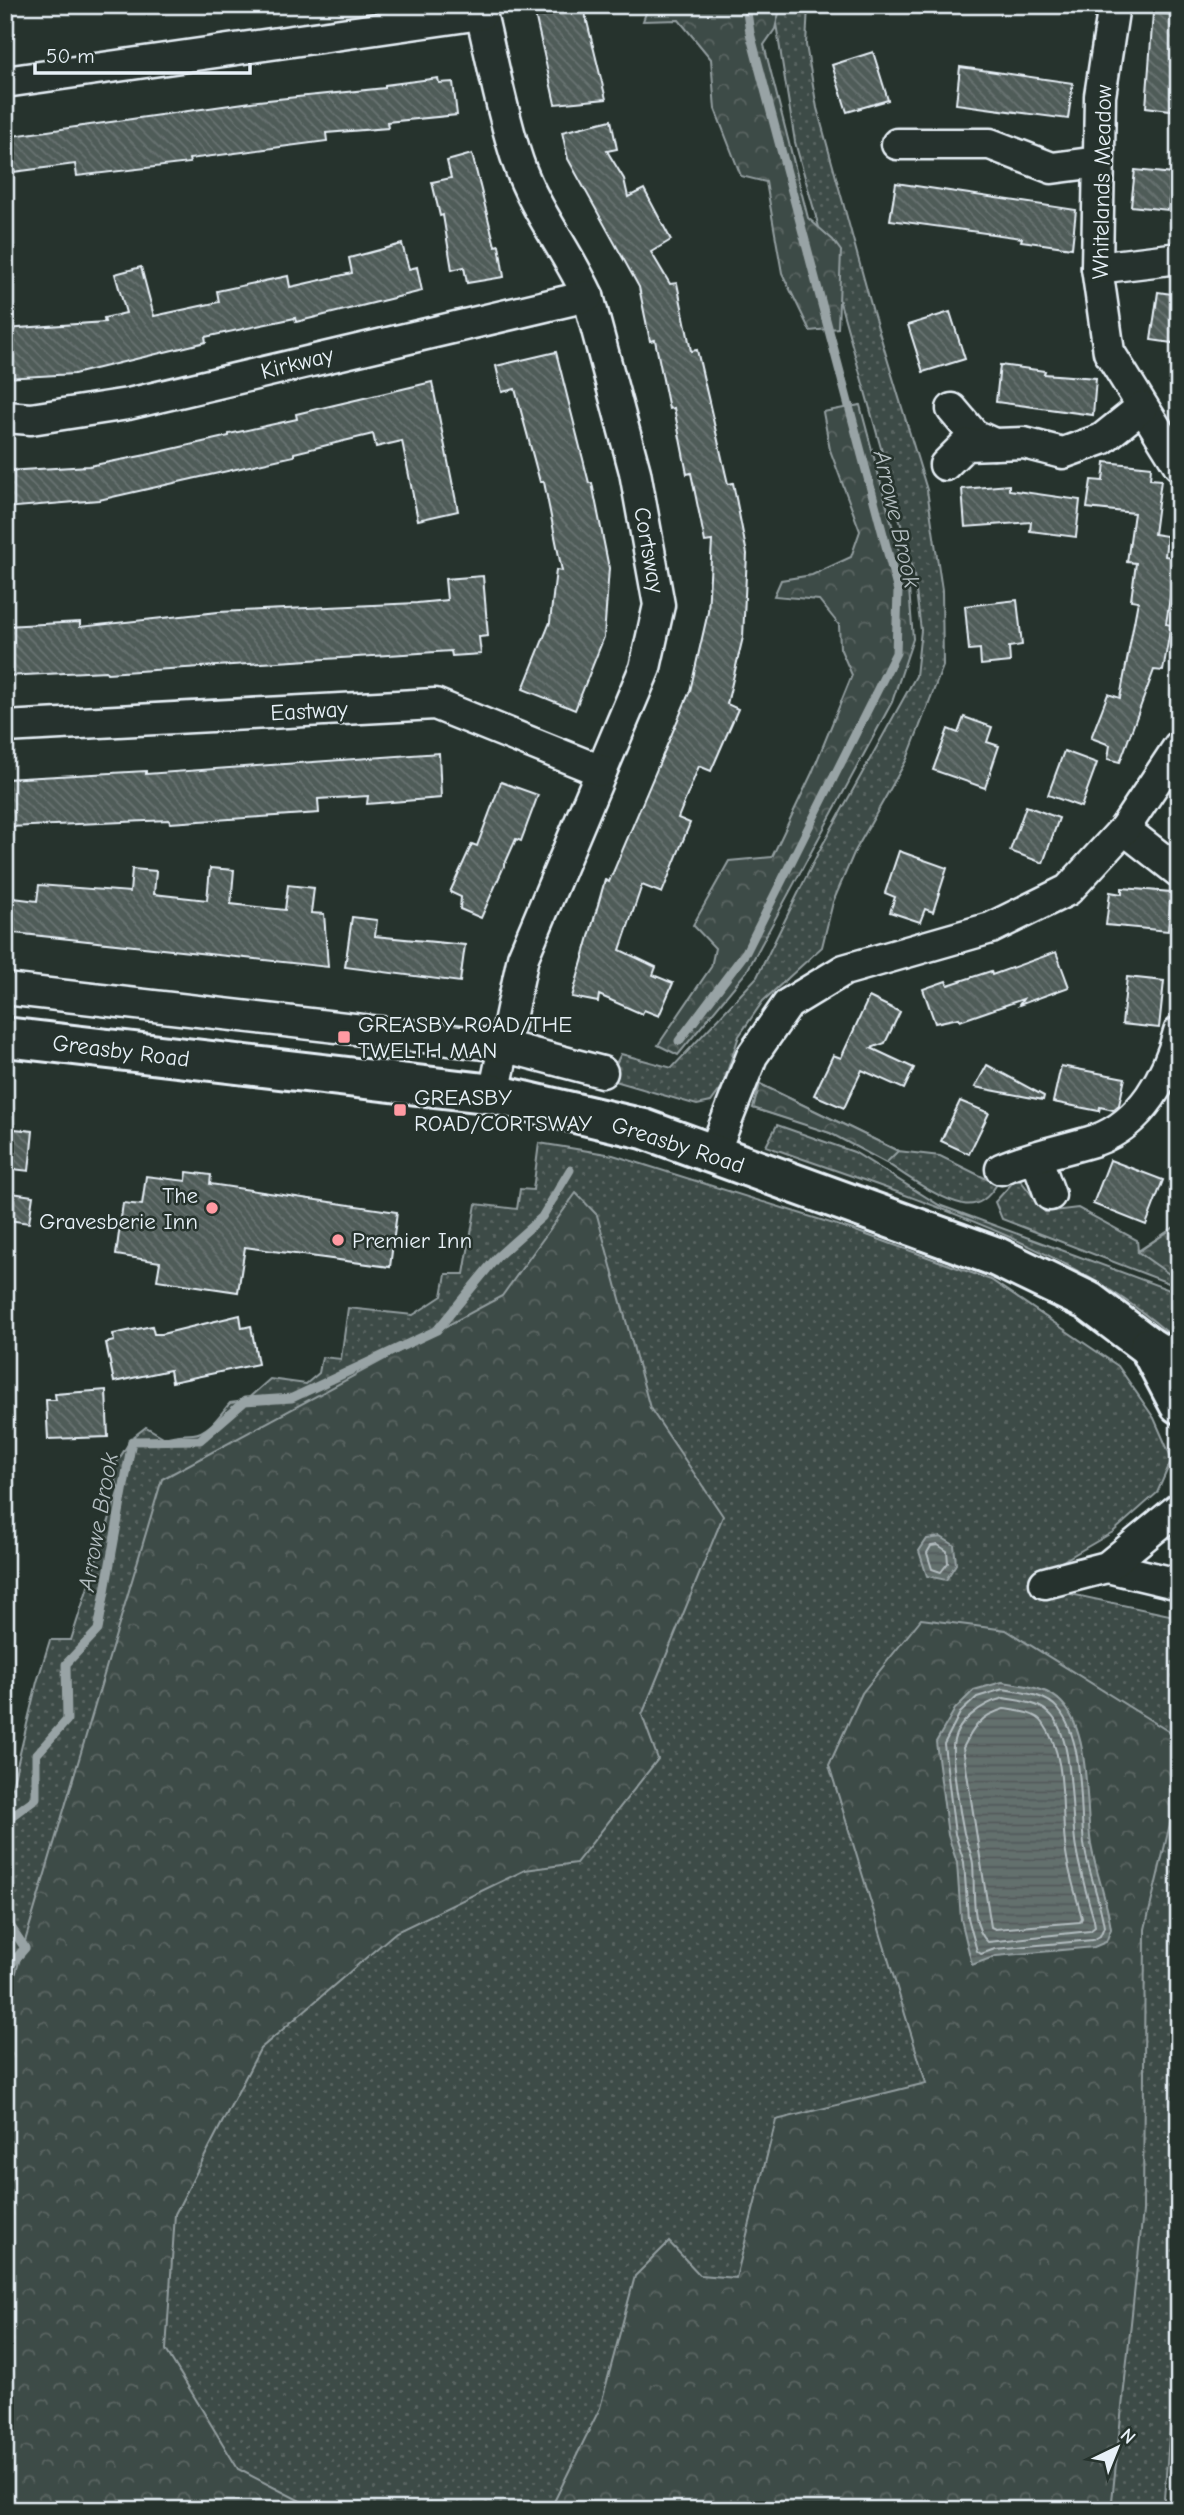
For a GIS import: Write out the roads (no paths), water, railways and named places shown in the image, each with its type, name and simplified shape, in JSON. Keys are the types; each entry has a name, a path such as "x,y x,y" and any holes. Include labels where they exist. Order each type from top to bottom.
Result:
{"main road":[{"name":"Greasby Road","path":"5,1037 494,1094 644,1129 997,1257 1088,1301 1164,1356 1179,1404"}],"street":[{"name":"Whitelands Meadow","path":"1114,5 1100,96 1097,268 1109,352 1179,465"},
{"path":"5,82 480,10"},
{"name":"Cortsway","path":"480,10 518,162 545,224 577,273 588,296 635,472 659,605 645,668 523,957 494,1094"},
{"path":"897,144 990,144 1052,168 1098,162"},
{"path":"1097,268 1179,258"},
{"name":"Kirkway","path":"5,416 31,418 128,404 588,296"},
{"path":"945,465 965,446 1024,443 1063,453 1102,439 1142,407"},
{"path":"952,409 974,435 994,444"},
{"name":"Eastway","path":"5,727 435,704 601,771"},
{"path":"713,1155 752,1056 788,1004 844,970 990,928 1068,890 1124,829 1179,746"},
{"path":"1124,829 1179,872"},
{"name":"Greasby Road","path":"5,989 503,1046 602,1072"},
{"path":"1002,1168 1099,1139 1129,1119 1154,1094 1174,1051 1179,1031"},
{"path":"1036,1157 1050,1195"},
{"path":"1045,1583 1107,1567 1179,1508"},
{"path":"1107,1567 1179,1584"}],"water":[{"path":"941,1537 954,1545 956,1564 946,1580 927,1576 919,1551 927,1539"},
{"path":"1002,1682 1049,1693 1062,1703 1071,1716 1082,1751 1091,1845 1111,1929 1106,1942 1094,1947 996,1956 972,1965 961,1919 957,1863 948,1835 936,1742 955,1709 974,1690"}],"waterway":[{"name":"Arrowe Brook","path":"679,1041 746,952 896,653 898,591 750,33 746,5"},
{"name":"Arrowe Brook","path":"5,1821 36,1798 36,1755 67,1720 66,1664 98,1630 132,1441 200,1440 245,1401 292,1398 437,1330 497,1257 542,1217 570,1170"},
{"name":"Arrowe Brook","path":"5,1918 25,1948 5,1971"}],"place":[{"name":"GREASBY ROAD/THE TWELTH MAN","path":"344,1037"},
{"name":"GREASBY ROAD/CORTSWAY","path":"400,1110"},
{"name":"The Gravesberie Inn","path":"212,1208"},
{"name":"Premier Inn","path":"338,1240"}]}
